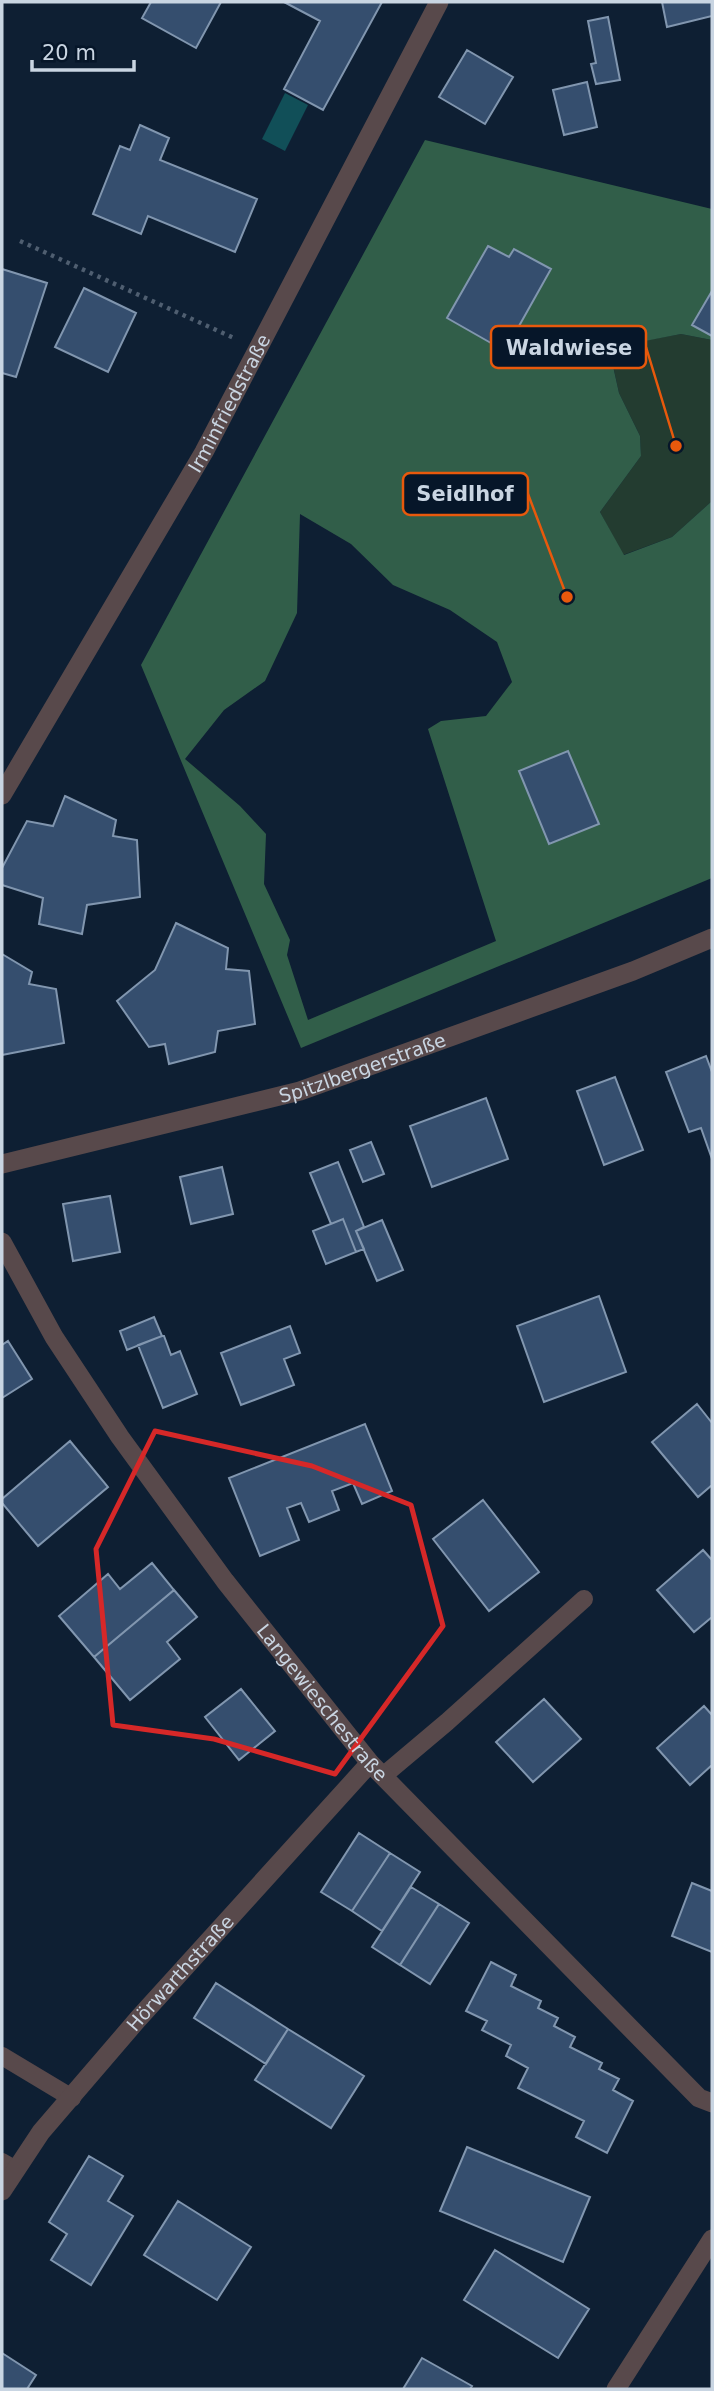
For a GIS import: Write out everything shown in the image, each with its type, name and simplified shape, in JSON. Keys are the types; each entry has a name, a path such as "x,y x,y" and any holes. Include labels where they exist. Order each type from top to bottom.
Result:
{"street":[{"name":"Irminfriedstraße","path":"2,795 204,452 439,2"},
{"name":"Spitzlbergerstraße","path":"2,1164 300,1091 633,971 712,938"},
{"name":"Langewieschestraße","path":"2,1242 54,1337 120,1437 225,1581 377,1769 699,2098 712,2103"},
{"name":"Hörwarthstraße","path":"2,2191 9,2166 72,2098 138,2019 377,1769"},
{"path":"617,2389 712,2239"}],"lane":[{"path":"377,1769 447,1722 584,1599"},
{"path":"2,2056 72,2098"}],"path":[{"path":"20,241 257,349"}],"highlighted area":[{"path":"155,1431 312,1466 411,1505 443,1626 335,1774 214,1739 113,1725 96,1549"}],"shaded area":[{"path":"285,93 308,105 285,151 262,139"},
{"path":"425,140 712,209 712,340 681,334 609,348 619,393 640,436 641,456 600,512 624,555 672,537 712,501 712,878 301,1048 141,665","holes":["300,514 351,544 393,585 450,610 497,642 512,682 486,716 441,721 428,729 496,941 308,1020 287,955 290,940 264,884 266,834 240,806 185,759 224,710 265,681 297,613"]},
{"path":"681,334 712,340 712,501 672,537 623,555 600,512 641,456 640,436 619,393 609,347"}],"building":[{"path":"151,2 221,2 196,48 142,18"},
{"path":"284,2 382,2 323,110 284,89 320,21"},
{"path":"662,2 712,2 712,16 667,27"},
{"path":"608,17 620,80 596,84 591,64 596,63 588,21"},
{"path":"467,50 513,77 485,124 439,97"},
{"path":"587,82 597,127 564,135 553,90"},
{"path":"140,125 169,138 160,160 257,199 235,252 148,216 141,234 93,214 120,146 130,150"},
{"path":"488,246 509,257 514,249 551,269 505,351 447,318"},
{"path":"2,269 47,283 16,377 2,373"},
{"path":"84,288 136,313 108,372 55,347"},
{"path":"712,291 712,336 692,325"},
{"path":"568,751 599,824 549,844 519,771"},
{"path":"65,796 116,820 113,836 137,840 140,897 87,905 82,934 39,924 43,898 2,885 2,868 27,821 53,826"},
{"path":"176,923 228,948 226,969 249,971 255,1024 218,1031 215,1052 169,1064 165,1044 149,1047 117,1001 155,970"},
{"path":"2,954 32,972 29,984 56,989 64,1043 2,1055"},
{"path":"706,1056 712,1072 712,1159 701,1128 689,1132 666,1072"},
{"path":"615,1077 643,1150 604,1165 577,1091"},
{"path":"486,1098 508,1159 432,1187 410,1126"},
{"path":"371,1142 384,1174 363,1182 350,1150"},
{"path":"338,1162 364,1227 356,1231 364,1249 356,1252 343,1219 331,1224 310,1173"},
{"path":"222,1167 233,1214 191,1224 180,1177"},
{"path":"110,1196 120,1252 73,1261 63,1204"},
{"path":"343,1219 356,1252 326,1264 313,1231"},
{"path":"382,1220 403,1270 377,1281 356,1231"},
{"path":"599,1296 626,1372 544,1402 517,1326"},
{"path":"154,1317 162,1336 127,1350 120,1331"},
{"path":"290,1326 300,1353 284,1359 294,1385 241,1405 221,1353"},
{"path":"162,1336 171,1355 180,1351 197,1394 163,1408 138,1345"},
{"path":"8,1341 32,1379 2,1398 2,1345"},
{"path":"697,1404 712,1423 712,1485 698,1497 652,1442"},
{"path":"365,1424 392,1491 362,1504 353,1483 332,1491 339,1510 309,1522 301,1503 287,1508 299,1540 260,1556 229,1478"},
{"path":"70,1441 108,1487 38,1546 2,1503 2,1499"},
{"path":"483,1500 539,1572 489,1611 433,1539"},
{"path":"703,1550 712,1560 712,1617 694,1632 657,1590"},
{"path":"152,1563 174,1590 94,1657 59,1616 108,1574 120,1589"},
{"path":"174,1590 197,1617 167,1642 180,1659 130,1700 94,1657"},
{"path":"241,1689 275,1731 239,1760 205,1717"},
{"path":"544,1699 581,1739 533,1782 496,1742"},
{"path":"704,1706 712,1715 712,1765 690,1785 657,1748"},
{"path":"359,1833 390,1853 352,1911 321,1892"},
{"path":"390,1853 420,1872 382,1931 352,1911"},
{"path":"692,1883 712,1891 712,1952 672,1936"},
{"path":"411,1887 439,1904 400,1965 372,1947"},
{"path":"439,1904 469,1923 430,1984 400,1965"},
{"path":"491,1962 516,1975 511,1986 541,2001 538,2008 558,2018 554,2026 575,2037 570,2047 602,2063 599,2069 619,2079 613,2090 633,2101 607,2153 576,2137 584,2121 518,2088 528,2068 506,2056 511,2045 482,2030 487,2021 466,2011"},
{"path":"216,1983 288,2029 266,2064 194,2018"},
{"path":"288,2029 364,2076 331,2128 255,2080"},
{"path":"467,2147 590,2197 563,2262 440,2211"},
{"path":"89,2156 123,2176 108,2201 133,2216 91,2285 51,2260 67,2234 49,2222"},
{"path":"178,2201 251,2247 217,2300 144,2255"},
{"path":"495,2250 589,2309 558,2358 464,2300"},
{"path":"2,2353 36,2375 27,2389 2,2389"},
{"path":"422,2358 472,2386 470,2389 403,2389"}],"place":[{"name":"Waldwiese","path":"676,446"},
{"name":"Seidlhof","path":"567,597"}]}
